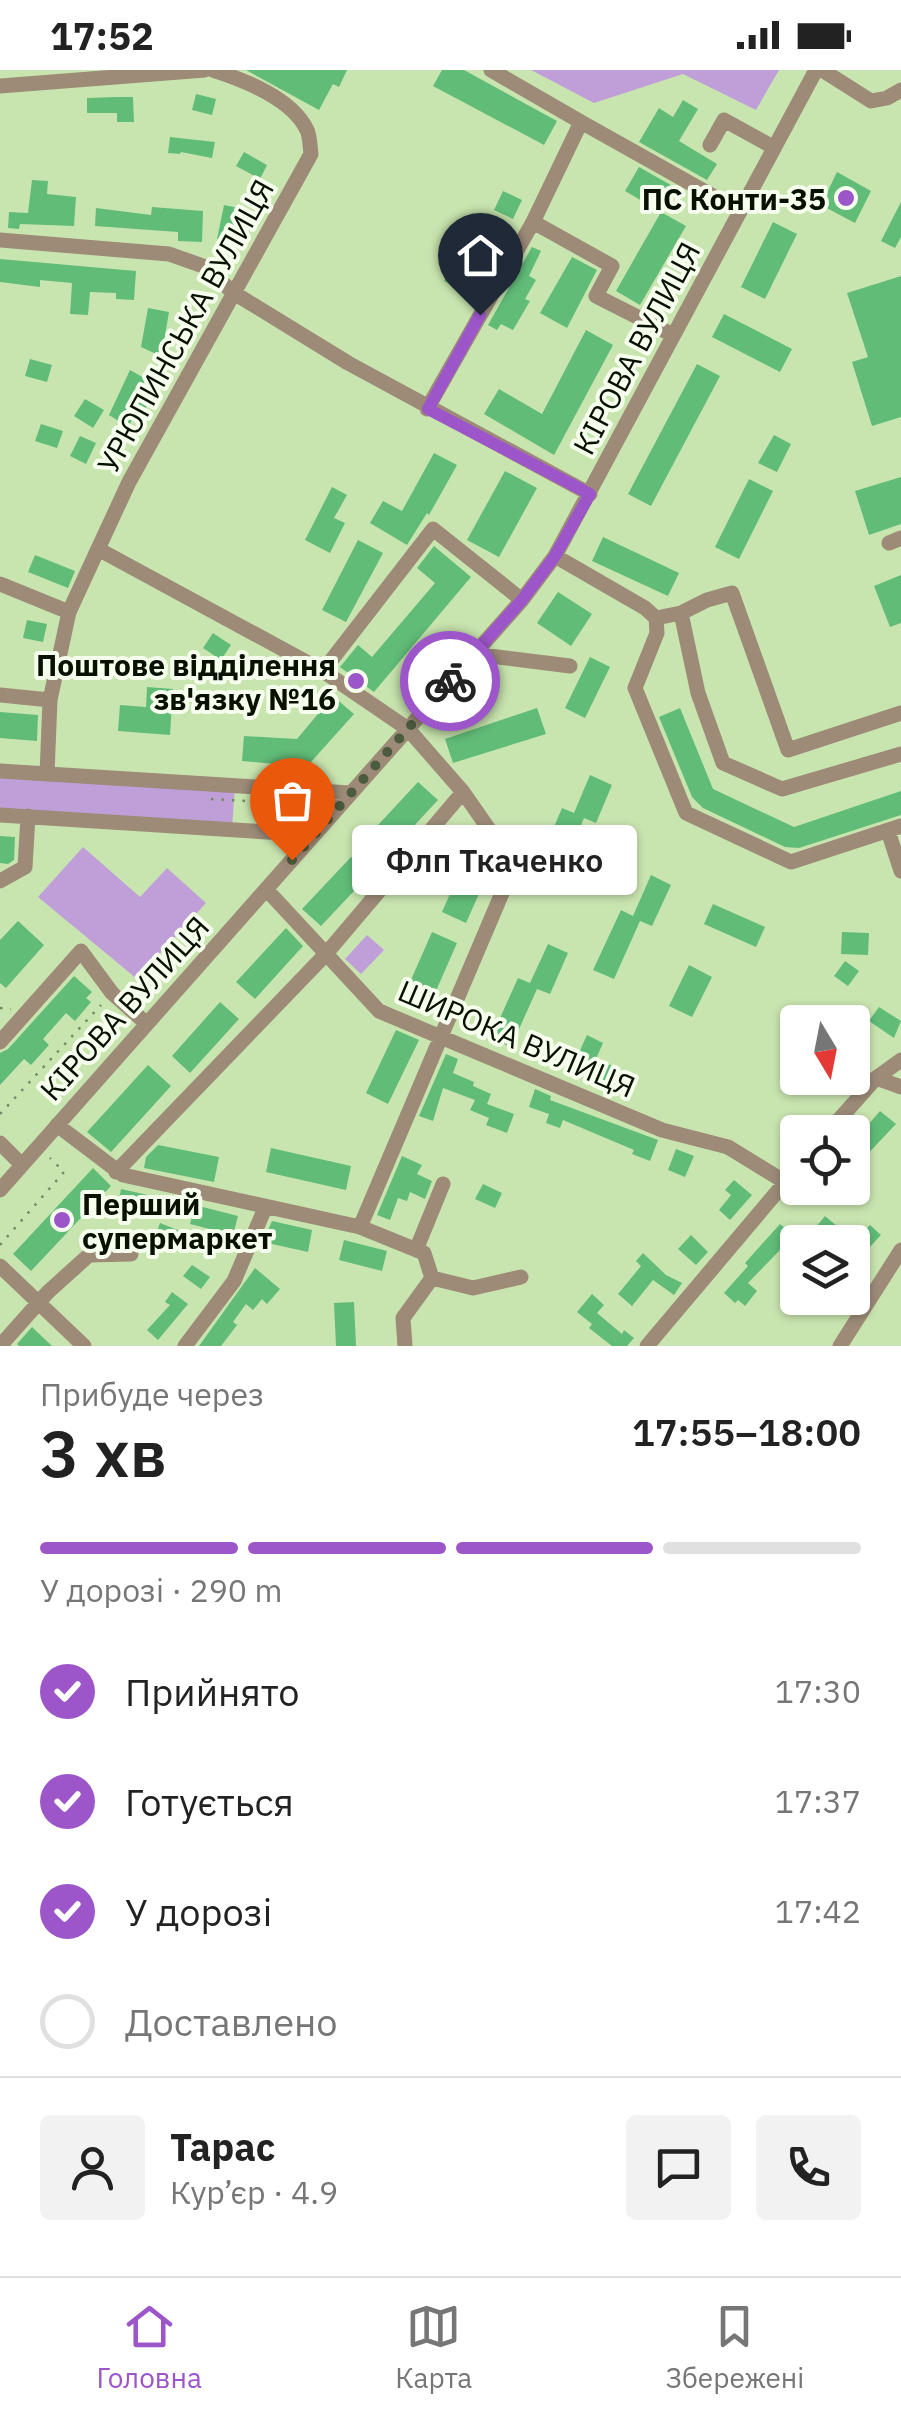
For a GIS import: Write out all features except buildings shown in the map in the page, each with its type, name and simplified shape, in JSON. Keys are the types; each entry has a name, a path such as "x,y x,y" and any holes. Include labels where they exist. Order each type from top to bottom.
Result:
{"street":[{"path":"0,86 78,76 205,70"},
{"name":"УРЮПИНСЬКА ВУЛИЦЯ","path":"48,774 50,700 69,612 130,482 311,154 307,129 278,99 241,79 213,70"},
{"path":"491,70 738,210"},
{"path":"819,70 871,101 901,90"},
{"name":"КІРОВА ВУЛИЦЯ","path":"0,1190 522,600 555,556 738,210 819,70"},
{"path":"710,145 724,120 773,147"},
{"path":"428,409 533,222 581,122"},
{"path":"533,222 612,266 596,296 673,335"},
{"path":"0,240 169,254 204,266 234,293 428,409 590,494"},
{"path":"323,671 433,529 522,600"},
{"path":"98,549 323,671 408,729 463,792 514,865 360,1227"},
{"path":"555,556 656,618 657,633 635,688 686,813 791,862 894,828 901,871"},
{"path":"0,584 69,612"},
{"path":"656,618 681,613 732,593 788,750 901,713"},
{"path":"681,613 698,694 723,763 782,789 901,754"},
{"path":"474,654 570,666"},
{"path":"0,695 50,700"},
{"path":"0,770 351,793"},
{"path":"116,1172 325,955 463,792"},
{"path":"0,814 314,834"},
{"path":"0,881 26,866 28,816"},
{"name":"ШИРОКА ВУЛИЦЯ","path":"266,890 378,1011 662,1130 728,1147 780,1180"},
{"path":"0,1042 81,951 112,993 147,1024"},
{"path":"843,1115 876,1078 901,1060"},
{"path":"876,1078 901,1088"},
{"path":"57,1125 116,1172 360,1227 424,1253 432,1278"},
{"path":"0,1144 22,1164"},
{"path":"416,1250 444,1184"},
{"path":"647,1346 780,1187"},
{"path":"185,1346 234,1281 265,1208"},
{"path":"840,1346 901,1250"},
{"path":"0,1346 89,1255 131,1254"},
{"path":"0,1266 84,1346"},
{"path":"432,1278 472,1288 521,1278"},
{"path":"406,1346 403,1318 432,1278"}],"path":[{"path":"0,1114 112,993"},
{"path":"0,1245 64,1172 52,1160"}],"shaded area":[{"path":"531,70 779,70 756,110 683,74 594,103"},
{"path":"0,771 235,786 232,828 0,815"},
{"path":"83,847 140,897 167,868 206,903 137,979 38,897"},
{"path":"367,935 384,950 361,974 345,959"}],"way so far":[{"path":"292,860 450,681"}],"place":[{"name":"ПС Конти-35","path":"846,198"},
{"name":"Поштове відділення зв'язку №16","path":"356,681"},
{"name":"Флп Ткаченко","path":"292,860"},
{"name":"Перший супермаркет","path":"62,1220"}],"route":[{"path":"450,681 522,600 555,556 590,494 428,409 480,315"}]}
